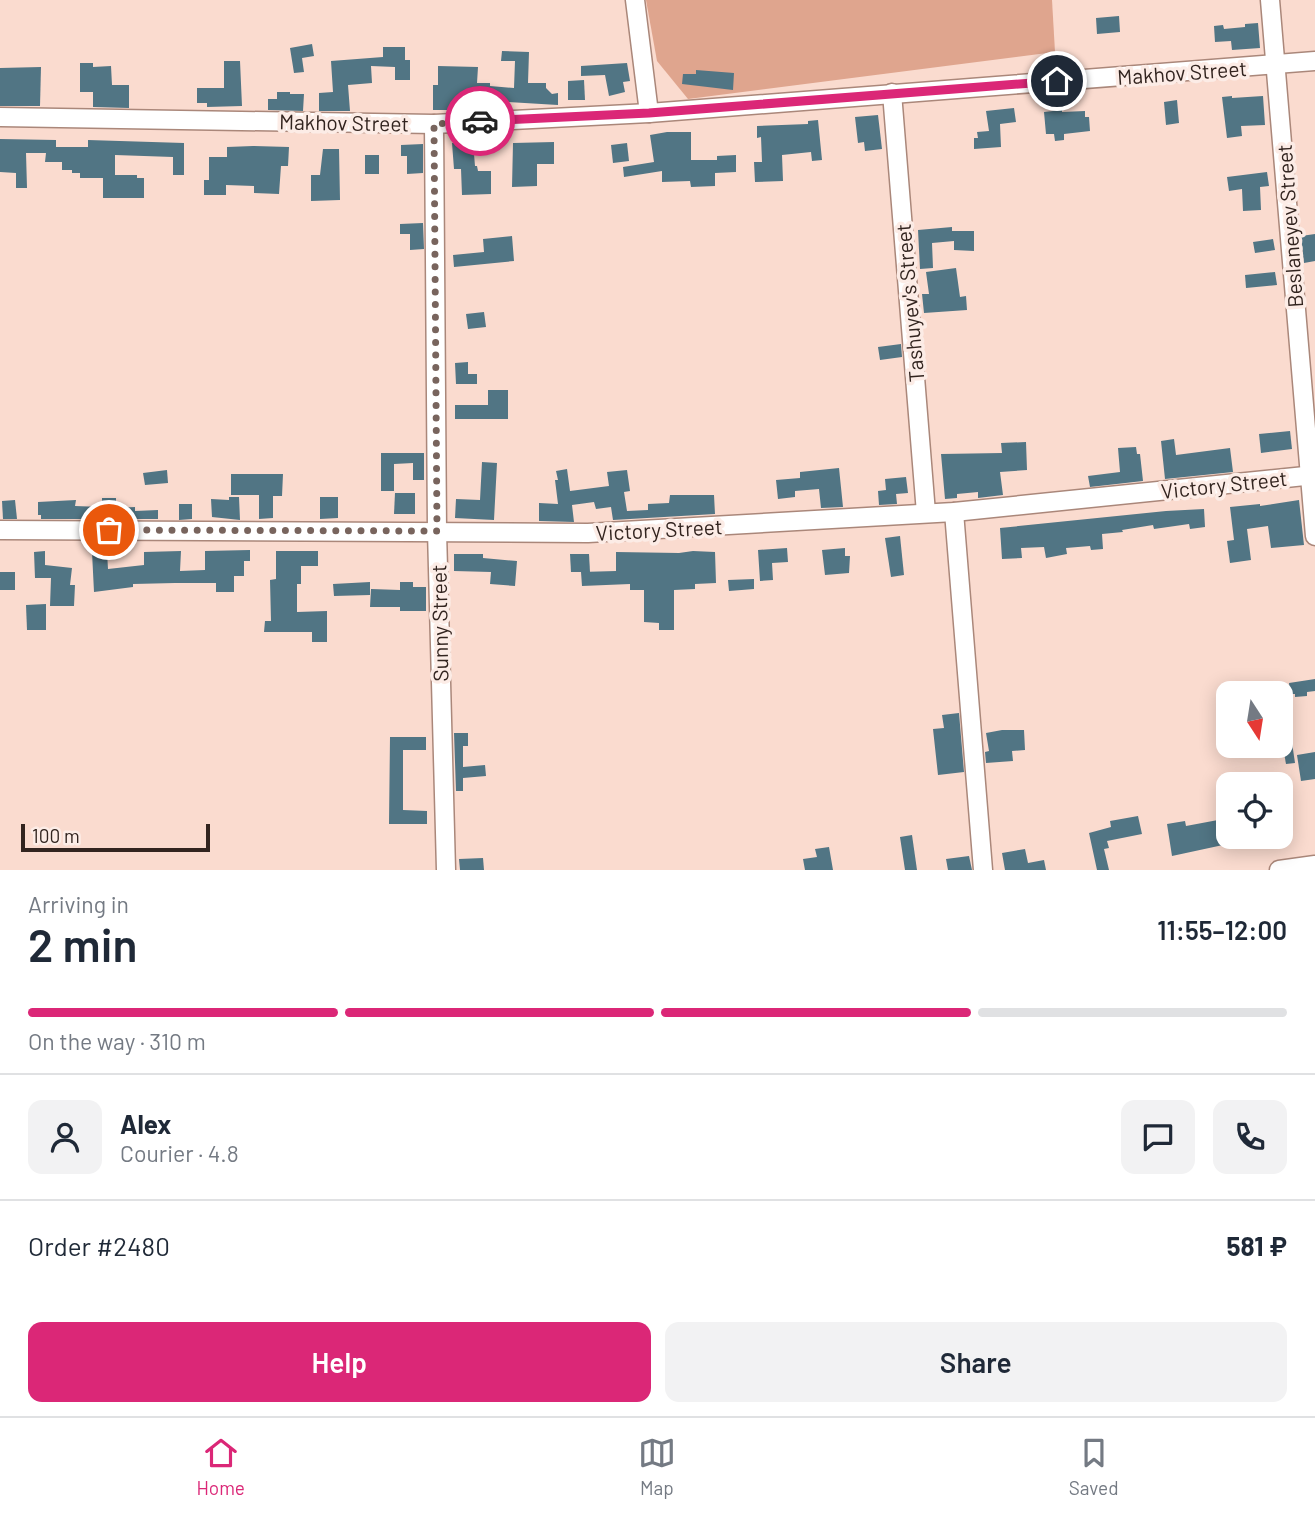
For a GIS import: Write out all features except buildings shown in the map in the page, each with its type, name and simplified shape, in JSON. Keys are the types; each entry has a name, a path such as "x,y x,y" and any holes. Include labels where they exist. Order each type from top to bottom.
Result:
{"street":[{"path":"635,0 649,113"},
{"name":"Beslaneyev Street","path":"1270,0 1312,475 1315,536"},
{"name":"Makhov Street","path":"0,117 434,124 649,113 1315,61"},
{"name":"Tashuyev's Street","path":"892,93 926,513"},
{"name":"Sunny Street","path":"434,124 437,531 446,870"},
{"name":"Victory Street","path":"0,530 588,533 954,512 1312,475"},
{"path":"954,512 983,870"},
{"path":"1279,870 1315,865"}],"shaded area":[{"path":"646,0 1052,0 1055,52 688,99 657,61"}],"way so far":[{"path":"109,530 437,531 434,124 480,121"}],"route":[{"path":"480,121 649,113 1057,81"}]}
